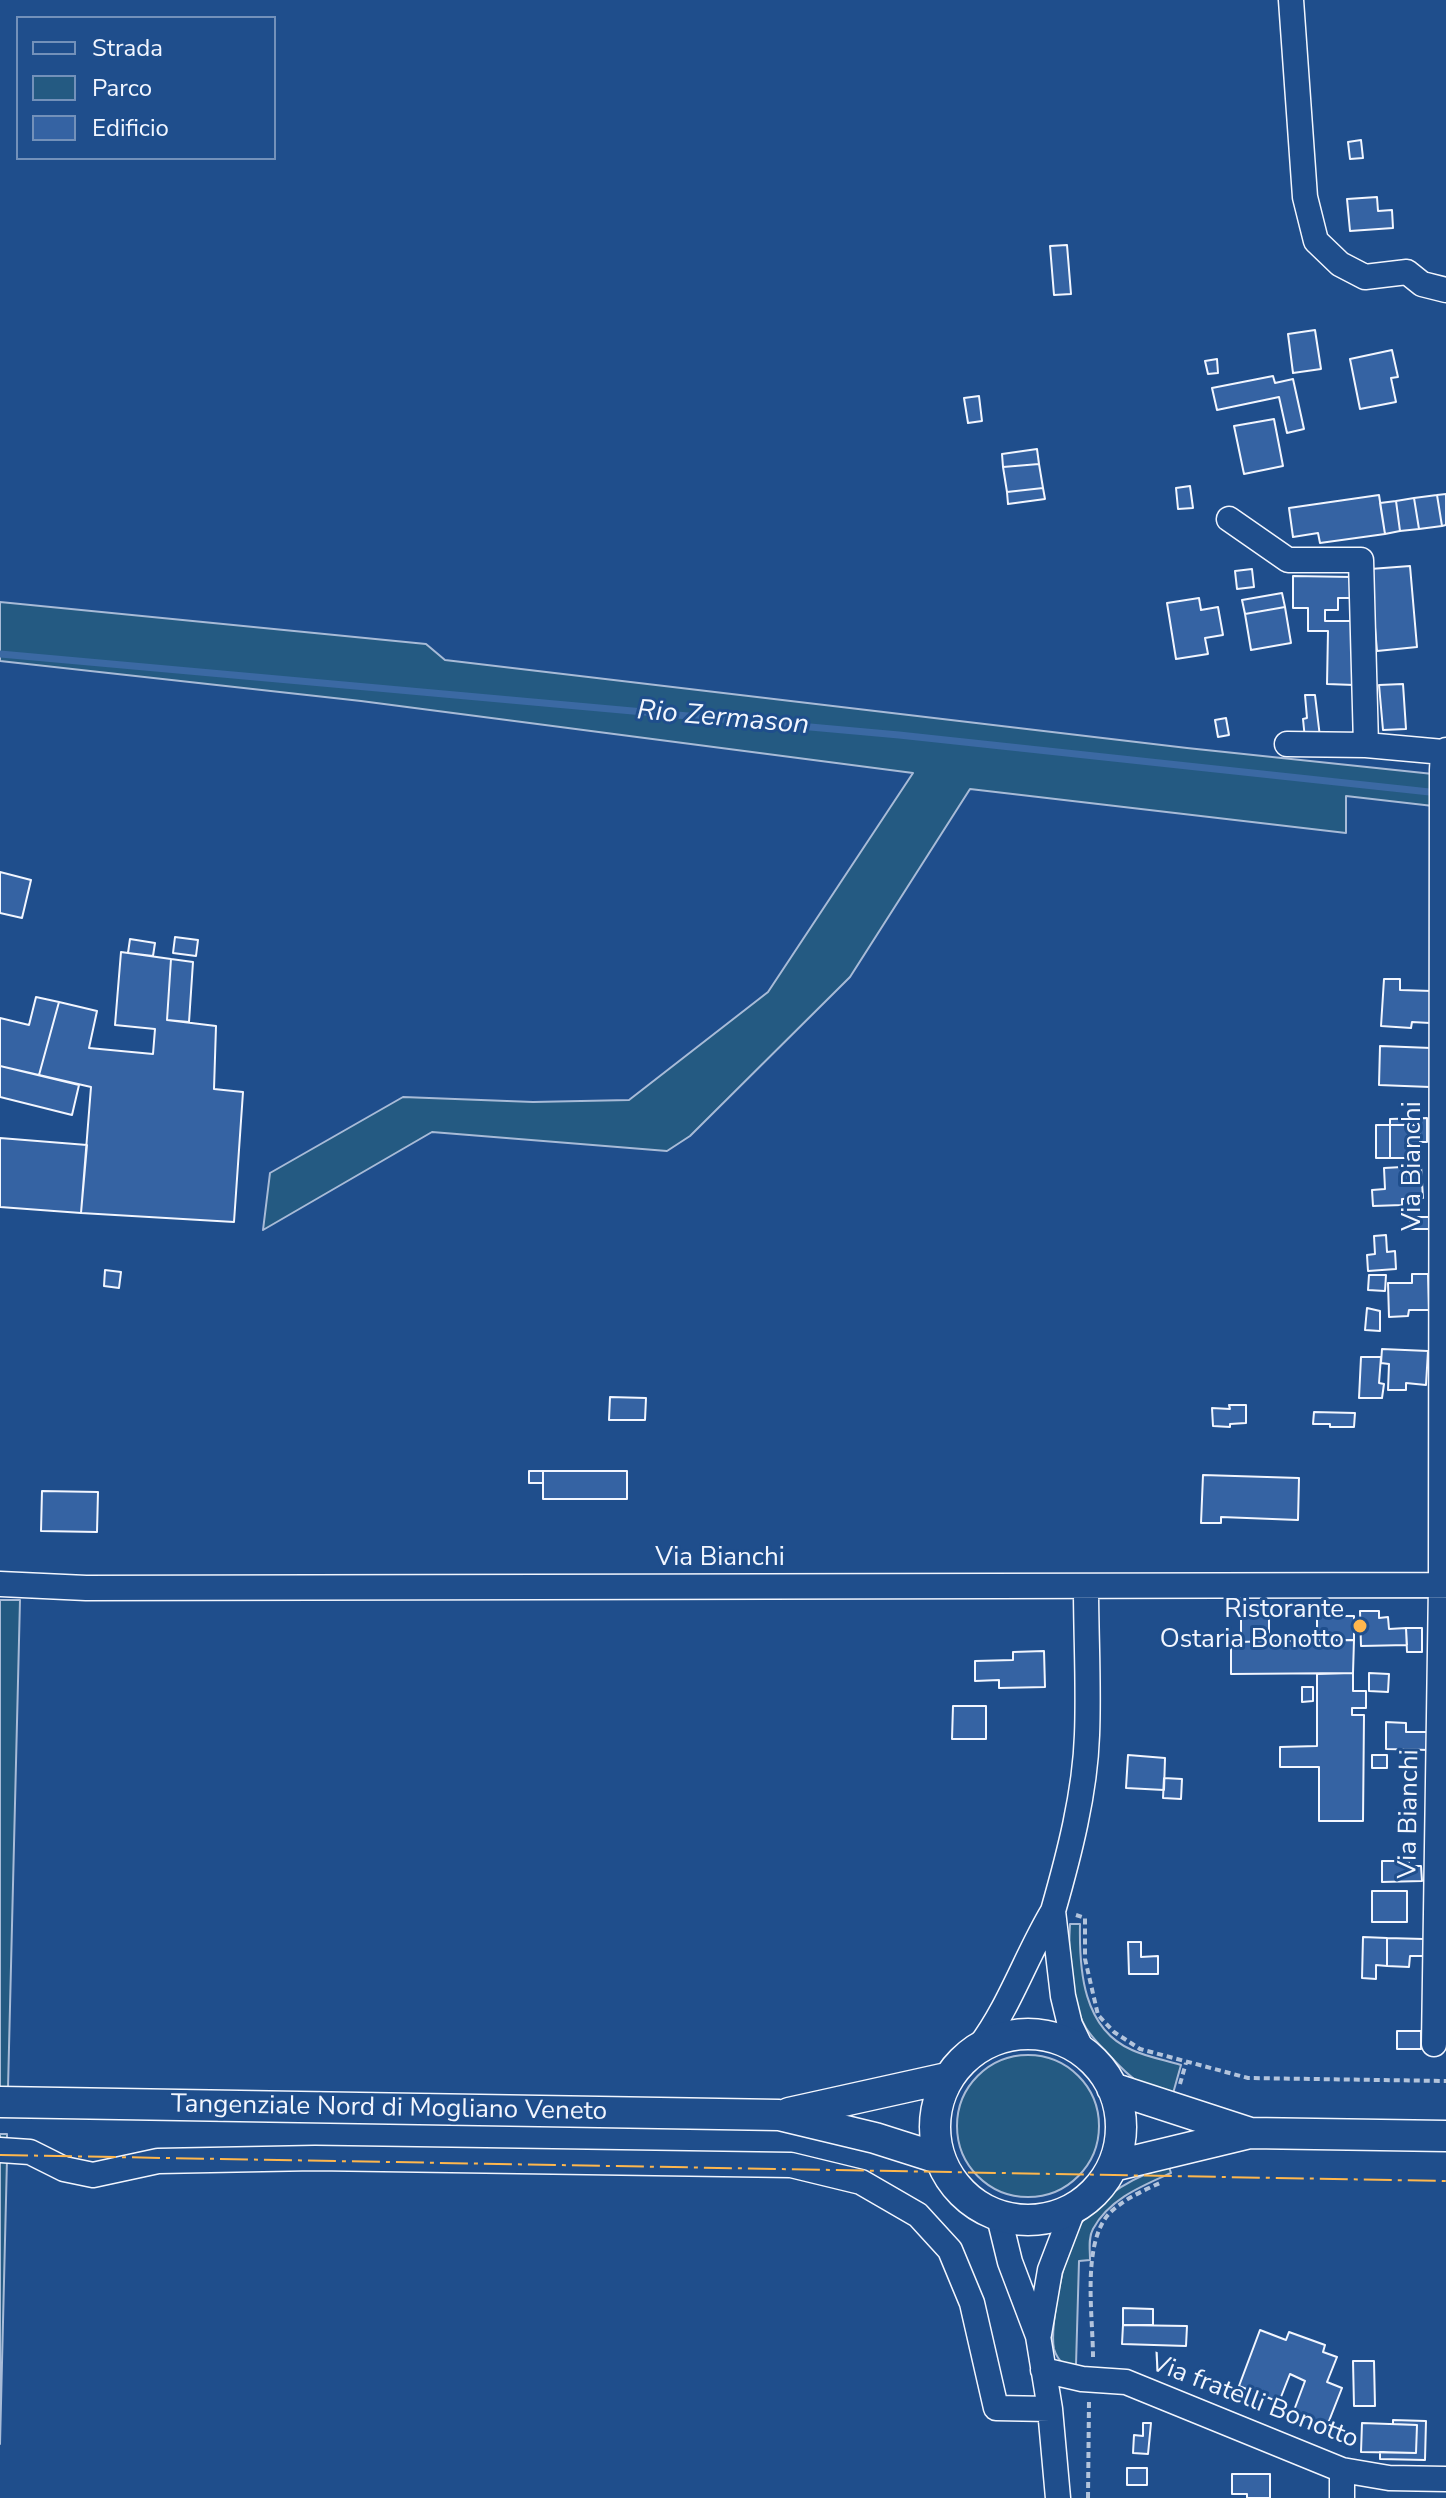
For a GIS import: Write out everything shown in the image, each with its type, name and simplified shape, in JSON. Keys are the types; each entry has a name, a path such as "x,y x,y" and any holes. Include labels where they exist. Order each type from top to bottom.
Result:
{"main road":[{"path":"1021,2034 1043,2035 1064,2041 1083,2052 1100,2068 1112,2088 1119,2107 1121,2127 1113,2166 1096,2191 1073,2210 1049,2219 1024,2221 999,2217 971,2203 950,2181 938,2158 933,2128 937,2102 947,2078 961,2061 979,2047 999,2038 1021,2034"},
{"path":"779,2115 947,2078"},
{"path":"1112,2088 1250,2133"},
{"name":"Tangenziale Nord di Mogliano Veneto","path":"0,2102 779,2115"},
{"path":"779,2115 875,2138 938,2158"},
{"path":"1113,2166 1250,2133 1446,2136"}],"street":[{"path":"1291,0 1305,197 1316,241 1340,264 1365,277 1407,272 1422,284 1446,290"},
{"path":"1229,519 1288,560 1361,560 1366,745"},
{"path":"1287,744 1366,745 1444,757"},
{"name":"Via Bianchi","path":"1434,2044 1444,1585 1444,757"},
{"name":"Via Bianchi","path":"0,1584 86,1588 1444,1585"},
{"path":"979,2047 1001,2016 1034,1943 1053,1911 1062,1880 1083,1780 1087,1736 1086,1587"},
{"path":"1053,1911 1063,1996 1070,2025 1083,2052"},
{"path":"0,2150 30,2152 64,2169 93,2175 158,2161 315,2158 791,2165 833,2175 861,2182 918,2215 950,2250 972,2303 996,2408 1050,2409"},
{"path":"1038,2336 1050,2270 1073,2210"},
{"path":"999,2217 1010,2262 1038,2336 1050,2409 1058,2498"},
{"name":"Via fratelli Bonotto","path":"1043,2370 1082,2379 1126,2382 1342,2470 1389,2478 1446,2479"},
{"path":"1342,2470 1342,2498"}],"path":[{"path":"1062,1880 1069,1913 1085,1918 1085,1959 1098,2015 1114,2032 1140,2049 1248,2078 1446,2081"},
{"path":"1179,2087 1186,2063"},
{"path":"1094,2366 1092,2260 1095,2234 1109,2214 1134,2195 1161,2182"},
{"path":"1088,2498 1089,2399 1094,2395"}],"green space":[{"path":"0,602 426,644 445,660 1433,774 1433,806 1346,796 1346,833 970,789 850,977 690,1136 667,1151 432,1132 263,1230 270,1173 403,1097 533,1102 629,1100 768,992 913,773 361,701 0,661"},
{"path":"0,1600 20,1600 8,2088 0,2088"},
{"path":"1070,1924 1080,1924 1083,1979 1094,2013 1103,2028 1116,2040 1138,2052 1181,2065 1172,2097 1131,2077 1086,2028 1073,1991"},
{"path":"1028,2055 1055,2060 1079,2075 1094,2099 1099,2126 1094,2153 1079,2177 1055,2192 1028,2197 1001,2192 977,2177 962,2153 957,2126 962,2099 977,2075 1001,2060"},
{"path":"0,2134 7,2134 7,2159 0,2444"},
{"path":"1169,2167 1171,2173 1138,2189 1108,2209 1093,2229 1090,2260 1079,2261 1076,2365 1064,2365 1054,2349 1054,2322 1075,2233 1090,2213 1121,2187"}],"building":[{"path":"1361,140 1363,158 1350,159 1348,142"},
{"path":"1377,197 1378,211 1392,210 1393,228 1350,231 1347,199"},
{"path":"1067,245 1071,294 1054,295 1050,246"},
{"path":"1315,330 1321,369 1293,373 1288,334"},
{"path":"1392,350 1398,377 1391,378 1396,402 1360,409 1350,359"},
{"path":"1217,359 1218,373 1208,374 1205,361"},
{"path":"1273,376 1275,383 1293,379 1304,429 1287,433 1279,397 1217,410 1212,388"},
{"path":"979,396 982,421 968,423 964,398"},
{"path":"1274,419 1283,466 1244,474 1234,426"},
{"path":"1037,449 1039,464 1003,467 1002,454"},
{"path":"1039,464 1043,488 1007,492 1003,467"},
{"path":"1190,486 1193,508 1178,509 1176,488"},
{"path":"1043,488 1045,499 1008,504 1007,492"},
{"path":"1446,494 1446,525 1442,526 1437,495"},
{"path":"1379,495 1385,534 1320,543 1318,533 1293,537 1289,508"},
{"path":"1437,495 1442,526 1419,529 1414,498"},
{"path":"1414,498 1419,529 1400,531 1396,501"},
{"path":"1396,501 1400,531 1385,534 1380,503"},
{"path":"1410,566 1417,647 1377,651 1370,569"},
{"path":"1252,569 1254,587 1237,589 1235,571"},
{"path":"1293,576 1352,577 1351,598 1338,598 1338,610 1325,610 1325,621 1355,621 1354,685 1327,684 1328,631 1308,631 1308,608 1293,608"},
{"path":"1282,593 1285,607 1245,614 1242,600"},
{"path":"1199,598 1201,610 1218,607 1223,635 1205,638 1208,654 1176,659 1167,603"},
{"path":"1285,607 1291,643 1251,650 1245,614"},
{"path":"1403,684 1406,729 1383,730 1379,685"},
{"path":"1305,695 1315,695 1320,737 1305,739"},
{"path":"1226,718 1229,735 1218,737 1215,720"},
{"path":"0,872 31,880 22,918 0,913"},
{"path":"175,937 198,940 196,956 173,953"},
{"path":"130,939 155,943 153,956 128,953"},
{"path":"121,952 171,959 167,1020 216,1026 214,1089 243,1092 234,1222 81,1213 91,1087 39,1075 59,1002 97,1011 89,1048 153,1054 155,1029 115,1025"},
{"path":"171,959 193,962 189,1022 167,1020"},
{"path":"1384,979 1400,979 1400,990 1432,991 1430,1023 1412,1022 1411,1028 1381,1026"},
{"path":"36,997 59,1002 39,1075 0,1066 0,1018 29,1025"},
{"path":"1380,1046 1431,1048 1430,1087 1379,1085"},
{"path":"0,1066 79,1085 72,1115 0,1097"},
{"path":"1427,1118 1427,1142 1420,1142 1420,1125 1390,1125 1390,1119"},
{"path":"1376,1125 1390,1125 1390,1158 1376,1158"},
{"path":"1390,1125 1420,1125 1420,1152 1414,1152 1414,1158 1390,1158"},
{"path":"0,1138 87,1145 81,1213 0,1207"},
{"path":"1421,1166 1423,1198 1402,1199 1402,1205 1373,1206 1372,1190 1385,1189 1384,1168"},
{"path":"1410,1217 1430,1217 1430,1229 1410,1229"},
{"path":"1386,1235 1387,1252 1395,1251 1396,1269 1368,1271 1367,1255 1375,1254 1374,1236"},
{"path":"105,1270 121,1272 119,1288 104,1286"},
{"path":"1412,1274 1428,1274 1429,1310 1409,1310 1408,1316 1389,1317 1388,1283 1412,1283"},
{"path":"1369,1275 1386,1275 1385,1291 1368,1290"},
{"path":"1367,1308 1380,1311 1380,1331 1365,1330"},
{"path":"1382,1349 1428,1351 1426,1385 1406,1383 1406,1390 1388,1390 1389,1364 1381,1363"},
{"path":"1361,1357 1381,1357 1379,1383 1384,1384 1382,1398 1359,1398"},
{"path":"610,1397 646,1398 645,1420 609,1420"},
{"path":"1229,1405 1246,1405 1246,1423 1230,1424 1230,1427 1213,1426 1212,1408 1230,1409"},
{"path":"1314,1412 1355,1413 1354,1427 1313,1424"},
{"path":"529,1471 543,1471 543,1483 529,1483"},
{"path":"543,1471 627,1471 627,1499 543,1499"},
{"path":"1203,1475 1299,1478 1298,1520 1221,1517 1221,1523 1201,1523"},
{"path":"42,1491 98,1492 97,1532 41,1531"},
{"path":"1360,1611 1379,1611 1379,1618 1388,1617 1389,1629 1406,1628 1407,1645 1361,1646"},
{"path":"1241,1615 1269,1615 1269,1641 1241,1642"},
{"path":"1317,1616 1354,1616 1354,1640 1317,1640"},
{"path":"1406,1628 1422,1628 1422,1652 1407,1652"},
{"path":"1354,1640 1353,1673 1231,1674 1231,1642"},
{"path":"1044,1651 1045,1687 999,1688 999,1680 975,1681 975,1661 1013,1660 1013,1652"},
{"path":"1353,1673 1353,1691 1366,1691 1366,1708 1352,1708 1352,1715 1364,1715 1363,1821 1319,1821 1319,1767 1280,1767 1280,1747 1317,1746 1317,1674"},
{"path":"1369,1673 1389,1674 1388,1692 1369,1691"},
{"path":"1302,1687 1313,1687 1313,1701 1302,1702"},
{"path":"953,1706 986,1706 986,1739 952,1739"},
{"path":"1386,1722 1406,1723 1406,1732 1430,1732 1430,1750 1386,1749"},
{"path":"1128,1755 1165,1758 1164,1790 1126,1788"},
{"path":"1372,1755 1387,1755 1387,1768 1372,1768"},
{"path":"1164,1778 1182,1779 1181,1799 1163,1798"},
{"path":"1382,1861 1409,1861 1409,1866 1421,1866 1422,1881 1382,1882"},
{"path":"1372,1891 1407,1891 1407,1922 1372,1922"},
{"path":"1363,1937 1387,1938 1387,1966 1376,1965 1376,1979 1362,1978"},
{"path":"1387,1938 1424,1939 1423,1956 1410,1956 1409,1967 1387,1966"},
{"path":"1128,1942 1141,1942 1141,1957 1158,1956 1158,1974 1129,1974"},
{"path":"1397,2031 1421,2031 1421,2049 1397,2049"},
{"path":"1123,2308 1153,2309 1153,2325 1123,2325"},
{"path":"1123,2325 1187,2326 1186,2346 1122,2344"},
{"path":"1260,2330 1286,2340 1289,2332 1325,2345 1323,2352 1337,2357 1327,2382 1342,2388 1327,2426 1293,2413 1305,2381 1290,2374 1279,2402 1239,2386"},
{"path":"1353,2361 1374,2361 1375,2406 1354,2406"},
{"path":"1393,2420 1426,2421 1425,2460 1380,2459 1380,2452 1416,2453 1417,2425 1393,2424"},
{"path":"1143,2423 1151,2423 1148,2454 1133,2453 1134,2435 1143,2436"},
{"path":"1362,2423 1417,2425 1416,2453 1361,2452"},
{"path":"1127,2468 1147,2468 1147,2485 1127,2485"},
{"path":"1232,2474 1270,2474 1270,2498 1247,2498 1247,2494 1232,2494"}],"waterway":[{"name":"Rio Zermason","path":"0,654 899,735 1439,793"}],"power":[{"path":"0,2155 1446,2181"}],"place":[{"name":"Ristorante Ostaria Bonotto","path":"1360,1626"}]}
